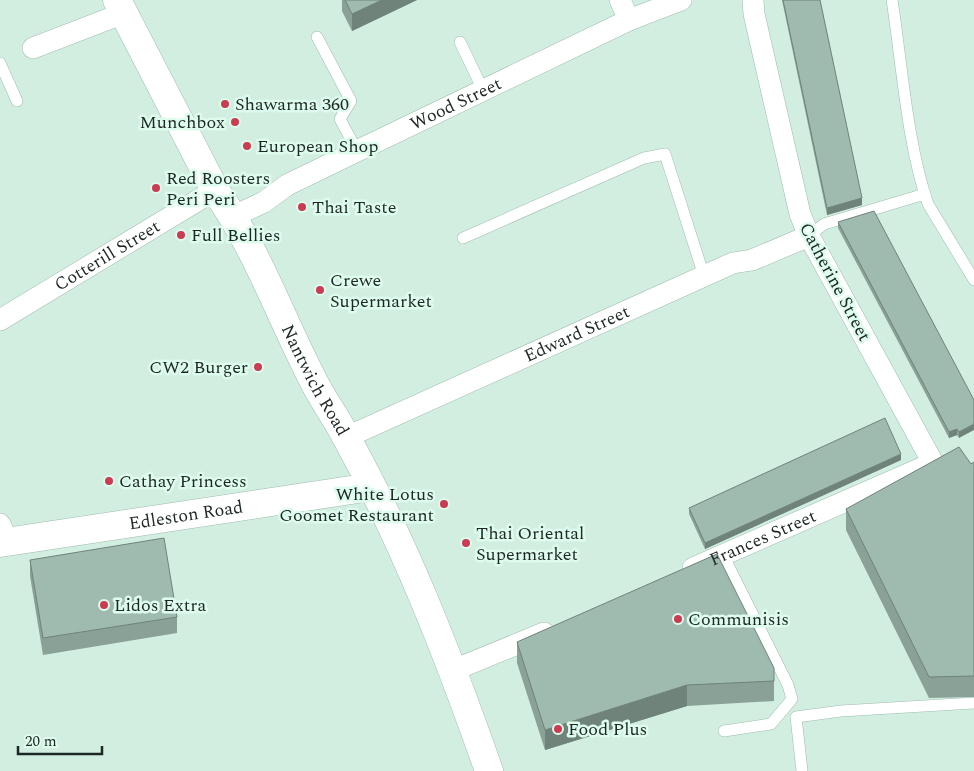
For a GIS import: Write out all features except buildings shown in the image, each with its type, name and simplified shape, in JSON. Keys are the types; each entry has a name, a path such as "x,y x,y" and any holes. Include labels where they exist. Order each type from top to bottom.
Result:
{"main road":[{"name":"Nantwich Road","path":"121,7 215,190 234,216 313,381 346,437 407,560 454,670 489,771"},
{"name":"Edleston Road","path":"3,536 371,487"}],"street":[{"path":"620,0 629,20"},
{"name":"Wood Street","path":"234,216 264,202 287,185 356,151 629,20 681,0"},
{"name":"Catherine Street","path":"753,0 754,14 800,214 809,236 933,463"},
{"path":"33,48 121,7"},
{"name":"Cotterill Street","path":"0,320 215,190"},
{"name":"Edward Street","path":"346,437 733,263 752,260 809,236"},
{"name":"Frances Street","path":"671,578 933,463"},
{"path":"454,670 559,627"}],"lane":[{"path":"892,0 915,157 925,194 928,204 974,280"},
{"path":"317,37 351,101 340,119 356,151"},
{"path":"460,42 483,90"},
{"path":"0,63 17,101"},
{"path":"463,238 644,158 665,154 704,276"},
{"path":"809,236 824,224 925,194"},
{"path":"723,555 788,685 792,699 771,724 724,731"},
{"path":"802,771 796,717 841,711 974,703"}],"place":[{"name":"Shawarma 360","path":"225,104"},
{"name":"Munchbox","path":"235,122"},
{"name":"European Shop","path":"247,146"},
{"name":"Red Roosters Peri Peri","path":"156,188"},
{"name":"Thai Taste","path":"302,207"},
{"name":"Full Bellies","path":"181,235"},
{"name":"Crewe Supermarket","path":"320,290"},
{"name":"CW2 Burger","path":"258,367"},
{"name":"Cathay Princess","path":"109,481"},
{"name":"White Lotus Goomet Restaurant","path":"444,504"},
{"name":"Thai Oriental Supermarket","path":"466,543"},
{"name":"Lidos Extra","path":"104,605"},
{"name":"Communisis","path":"678,619"},
{"name":"Food Plus","path":"558,729"}]}
